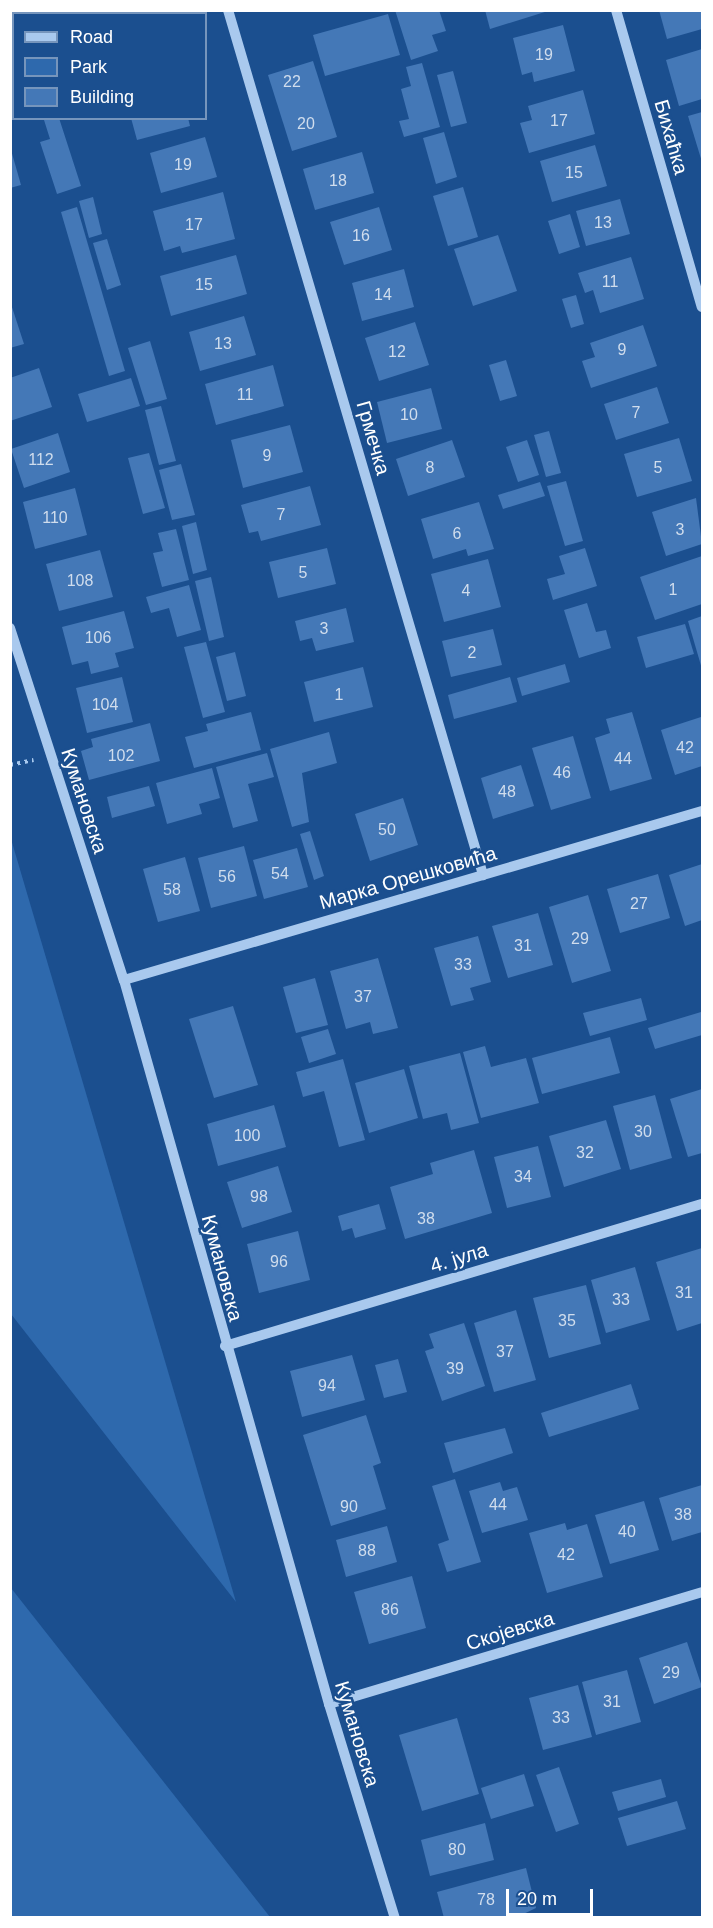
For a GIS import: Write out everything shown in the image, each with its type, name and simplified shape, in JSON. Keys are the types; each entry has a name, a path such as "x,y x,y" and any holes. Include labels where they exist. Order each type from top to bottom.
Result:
{"street":[{"name":"Грмечка","path":"228,10 483,875"},
{"name":"Бихаћка","path":"616,10 702,307"},
{"name":"Кумановска","path":"10,628 124,980 225,1346 328,1704 395,1917"},
{"name":"Марка Орешковића","path":"124,980 702,811"},
{"name":"4. јула","path":"225,1346 702,1204"},
{"name":"Скојевска","path":"328,1704 702,1592"}],"green space":[{"path":"11,839 236,1602 11,1314"},
{"path":"11,1588 270,1917 11,1917"}],"building":[{"path":"395,10 439,10 446,31 432,35 438,51 411,60"},
{"path":"485,10 548,10 548,11 490,29"},
{"path":"659,10 702,10 702,29 667,39"},
{"path":"388,14 400,55 325,76 313,35"},
{"path":"563,25 575,71 534,82 532,72 522,75 513,38"},
{"path":"702,49 702,99 679,106 666,60"},
{"path":"313,61 337,137 292,151 268,75"},
{"path":"422,63 440,127 404,137 399,121 409,119 401,89 411,86 406,67"},
{"path":"453,71 467,123 451,127 437,75"},
{"path":"583,90 595,134 529,153 520,123 532,120 528,106"},
{"path":"702,112 702,162 688,116"},
{"path":"44,120 60,120 81,186 57,194 40,142 50,139"},
{"path":"132,120 188,120 190,126 137,140"},
{"path":"444,132 457,177 436,184 423,138"},
{"path":"205,137 217,177 161,193 150,153"},
{"path":"595,145 607,186 552,202 540,161"},
{"path":"10,151 21,185 10,188"},
{"path":"362,152 374,193 315,210 303,169"},
{"path":"463,187 478,237 448,246 433,196"},
{"path":"223,192 235,239 182,253 180,246 164,251 153,211"},
{"path":"93,197 102,234 89,238 79,201"},
{"path":"620,199 630,234 586,246 576,211"},
{"path":"77,207 125,371 109,376 61,212"},
{"path":"379,207 392,250 344,265 330,222"},
{"path":"570,214 580,247 559,254 548,221"},
{"path":"498,235 517,291 473,306 454,249"},
{"path":"107,239 121,285 107,290 93,243"},
{"path":"236,255 247,294 171,316 160,276"},
{"path":"631,257 644,299 600,313 593,290 585,293 578,273"},
{"path":"404,269 414,307 362,321 352,283"},
{"path":"576,295 584,324 571,328 562,299"},
{"path":"10,301 24,344 10,348"},
{"path":"244,316 256,355 200,371 189,332"},
{"path":"415,322 429,365 379,381 365,338"},
{"path":"643,325 657,366 591,388 582,361 595,357 590,343"},
{"path":"150,341 167,399 146,405 128,348"},
{"path":"506,360 517,396 500,401 489,365"},
{"path":"273,365 284,406 216,425 205,384"},
{"path":"39,368 52,407 10,421 10,378"},
{"path":"131,378 140,406 87,422 78,394"},
{"path":"657,387 669,423 616,440 604,404"},
{"path":"431,388 442,429 387,443 377,402"},
{"path":"161,406 176,461 159,465 145,410"},
{"path":"290,425 303,472 243,488 231,440"},
{"path":"549,431 561,473 546,477 534,435"},
{"path":"58,433 70,472 24,488 11,449"},
{"path":"679,438 692,481 637,497 624,454"},
{"path":"452,440 465,477 408,496 396,459"},
{"path":"527,440 539,475 518,482 506,447"},
{"path":"149,453 165,508 143,514 128,458"},
{"path":"181,464 195,515 172,520 159,470"},
{"path":"566,481 583,541 565,546 547,486"},
{"path":"540,482 545,496 503,509 498,495"},
{"path":"310,486 321,525 261,541 258,531 249,533 241,505"},
{"path":"75,488 87,535 35,549 23,502"},
{"path":"696,498 702,544 666,556 652,512"},
{"path":"479,502 494,549 468,556 466,549 433,559 421,519"},
{"path":"196,522 207,570 193,574 182,526"},
{"path":"176,529 189,580 162,587 153,553 163,551 158,533"},
{"path":"327,548 336,584 278,598 269,562"},
{"path":"585,548 597,586 553,600 547,579 565,574 559,556"},
{"path":"100,550 113,597 59,611 46,564"},
{"path":"702,556 702,604 655,620 640,577"},
{"path":"488,559 501,607 444,622 431,574"},
{"path":"211,577 224,637 209,641 195,581"},
{"path":"189,585 201,630 177,637 169,608 151,613 146,597"},
{"path":"587,603 596,632 606,630 611,648 579,658 564,610"},
{"path":"346,608 354,642 316,651 312,638 300,641 295,621"},
{"path":"124,611 134,648 115,653 119,667 91,674 88,661 72,665 62,627"},
{"path":"702,616 702,669 688,621"},
{"path":"685,624 694,654 646,668 637,637"},
{"path":"493,629 502,665 451,677 442,641"},
{"path":"206,642 225,712 203,718 184,647"},
{"path":"235,652 246,696 227,701 216,657"},
{"path":"565,664 570,682 522,696 517,678"},
{"path":"363,667 373,707 314,722 304,682"},
{"path":"122,677 133,722 87,733 76,688"},
{"path":"510,677 517,702 454,719 448,695"},
{"path":"251,712 261,750 194,768 185,737 208,731 206,724"},
{"path":"632,712 652,779 610,791 595,738 610,733 606,719"},
{"path":"701,717 702,766 675,775 661,730"},
{"path":"150,723 160,761 89,780 81,751 93,747 91,739"},
{"path":"329,732 337,763 302,773 309,822 292,827 270,749"},
{"path":"573,736 591,798 551,810 532,748"},
{"path":"267,753 274,777 248,784 258,821 233,828 216,767"},
{"path":"521,765 534,806 493,819 481,778"},
{"path":"212,768 220,798 199,804 202,814 167,824 156,783"},
{"path":"149,786 155,806 112,818 107,797"},
{"path":"403,798 418,845 370,861 355,814"},
{"path":"310,831 324,876 314,880 300,834"},
{"path":"244,846 257,896 211,908 198,858"},
{"path":"297,848 308,887 264,899 253,860"},
{"path":"185,857 200,911 158,922 143,869"},
{"path":"702,864 702,920 685,926 669,875"},
{"path":"658,874 670,918 620,933 607,889"},
{"path":"588,895 611,971 572,983 549,907"},
{"path":"538,913 553,965 508,978 492,926"},
{"path":"478,936 491,982 470,988 474,1000 451,1006 434,948"},
{"path":"378,958 398,1028 373,1034 370,1022 346,1029 330,971"},
{"path":"315,978 328,1025 296,1033 283,987"},
{"path":"641,998 647,1020 590,1036 583,1013"},
{"path":"233,1006 258,1085 214,1098 189,1019"},
{"path":"701,1012 702,1035 655,1049 648,1028"},
{"path":"328,1029 336,1054 309,1063 301,1037"},
{"path":"610,1037 620,1073 542,1094 532,1058"},
{"path":"485,1046 491,1067 526,1058 539,1103 481,1118 463,1052"},
{"path":"460,1053 479,1123 451,1130 447,1113 423,1119 409,1066"},
{"path":"343,1059 365,1140 339,1147 324,1091 303,1097 296,1072"},
{"path":"404,1069 418,1118 369,1133 355,1083"},
{"path":"702,1089 702,1153 688,1157 670,1099"},
{"path":"655,1095 672,1158 630,1170 613,1106"},
{"path":"274,1105 286,1147 218,1166 207,1124"},
{"path":"606,1120 621,1169 564,1187 549,1136"},
{"path":"538,1146 551,1197 507,1208 494,1157"},
{"path":"474,1150 492,1213 405,1239 390,1187 433,1174 430,1163"},
{"path":"278,1166 292,1212 242,1228 227,1182"},
{"path":"379,1204 386,1229 355,1238 352,1228 342,1231 338,1216"},
{"path":"298,1231 310,1280 259,1293 247,1244"},
{"path":"702,1248 702,1323 677,1331 656,1262"},
{"path":"635,1267 650,1320 606,1333 591,1280"},
{"path":"586,1285 601,1344 549,1358 533,1298"},
{"path":"516,1310 536,1380 494,1392 474,1323"},
{"path":"464,1323 485,1386 442,1401 425,1351 434,1348 429,1334"},
{"path":"352,1355 365,1400 302,1417 290,1371"},
{"path":"398,1359 407,1392 384,1398 375,1365"},
{"path":"631,1384 639,1409 549,1437 541,1413"},
{"path":"366,1415 381,1463 373,1466 386,1509 331,1526 303,1435"},
{"path":"505,1428 513,1453 453,1473 444,1443"},
{"path":"455,1479 481,1562 447,1572 438,1544 449,1540 432,1486"},
{"path":"500,1482 503,1491 517,1487 528,1520 482,1533 469,1491"},
{"path":"702,1485 702,1532 672,1541 659,1498"},
{"path":"644,1501 659,1550 610,1564 595,1515"},
{"path":"565,1523 567,1530 587,1524 603,1577 547,1593 529,1533"},
{"path":"387,1526 397,1562 346,1577 336,1540"},
{"path":"412,1576 426,1628 369,1644 354,1592"},
{"path":"687,1642 702,1687 654,1704 639,1658"},
{"path":"627,1670 641,1722 596,1735 582,1682"},
{"path":"578,1685 592,1737 543,1750 529,1698"},
{"path":"457,1718 479,1794 422,1811 399,1735"},
{"path":"559,1767 579,1824 556,1832 536,1775"},
{"path":"524,1774 534,1806 491,1819 481,1788"},
{"path":"661,1779 666,1797 618,1811 612,1792"},
{"path":"677,1801 686,1829 627,1846 618,1818"},
{"path":"485,1823 494,1860 430,1876 421,1840"},
{"path":"526,1868 536,1908 515,1918 444,1918 437,1892"}]}
